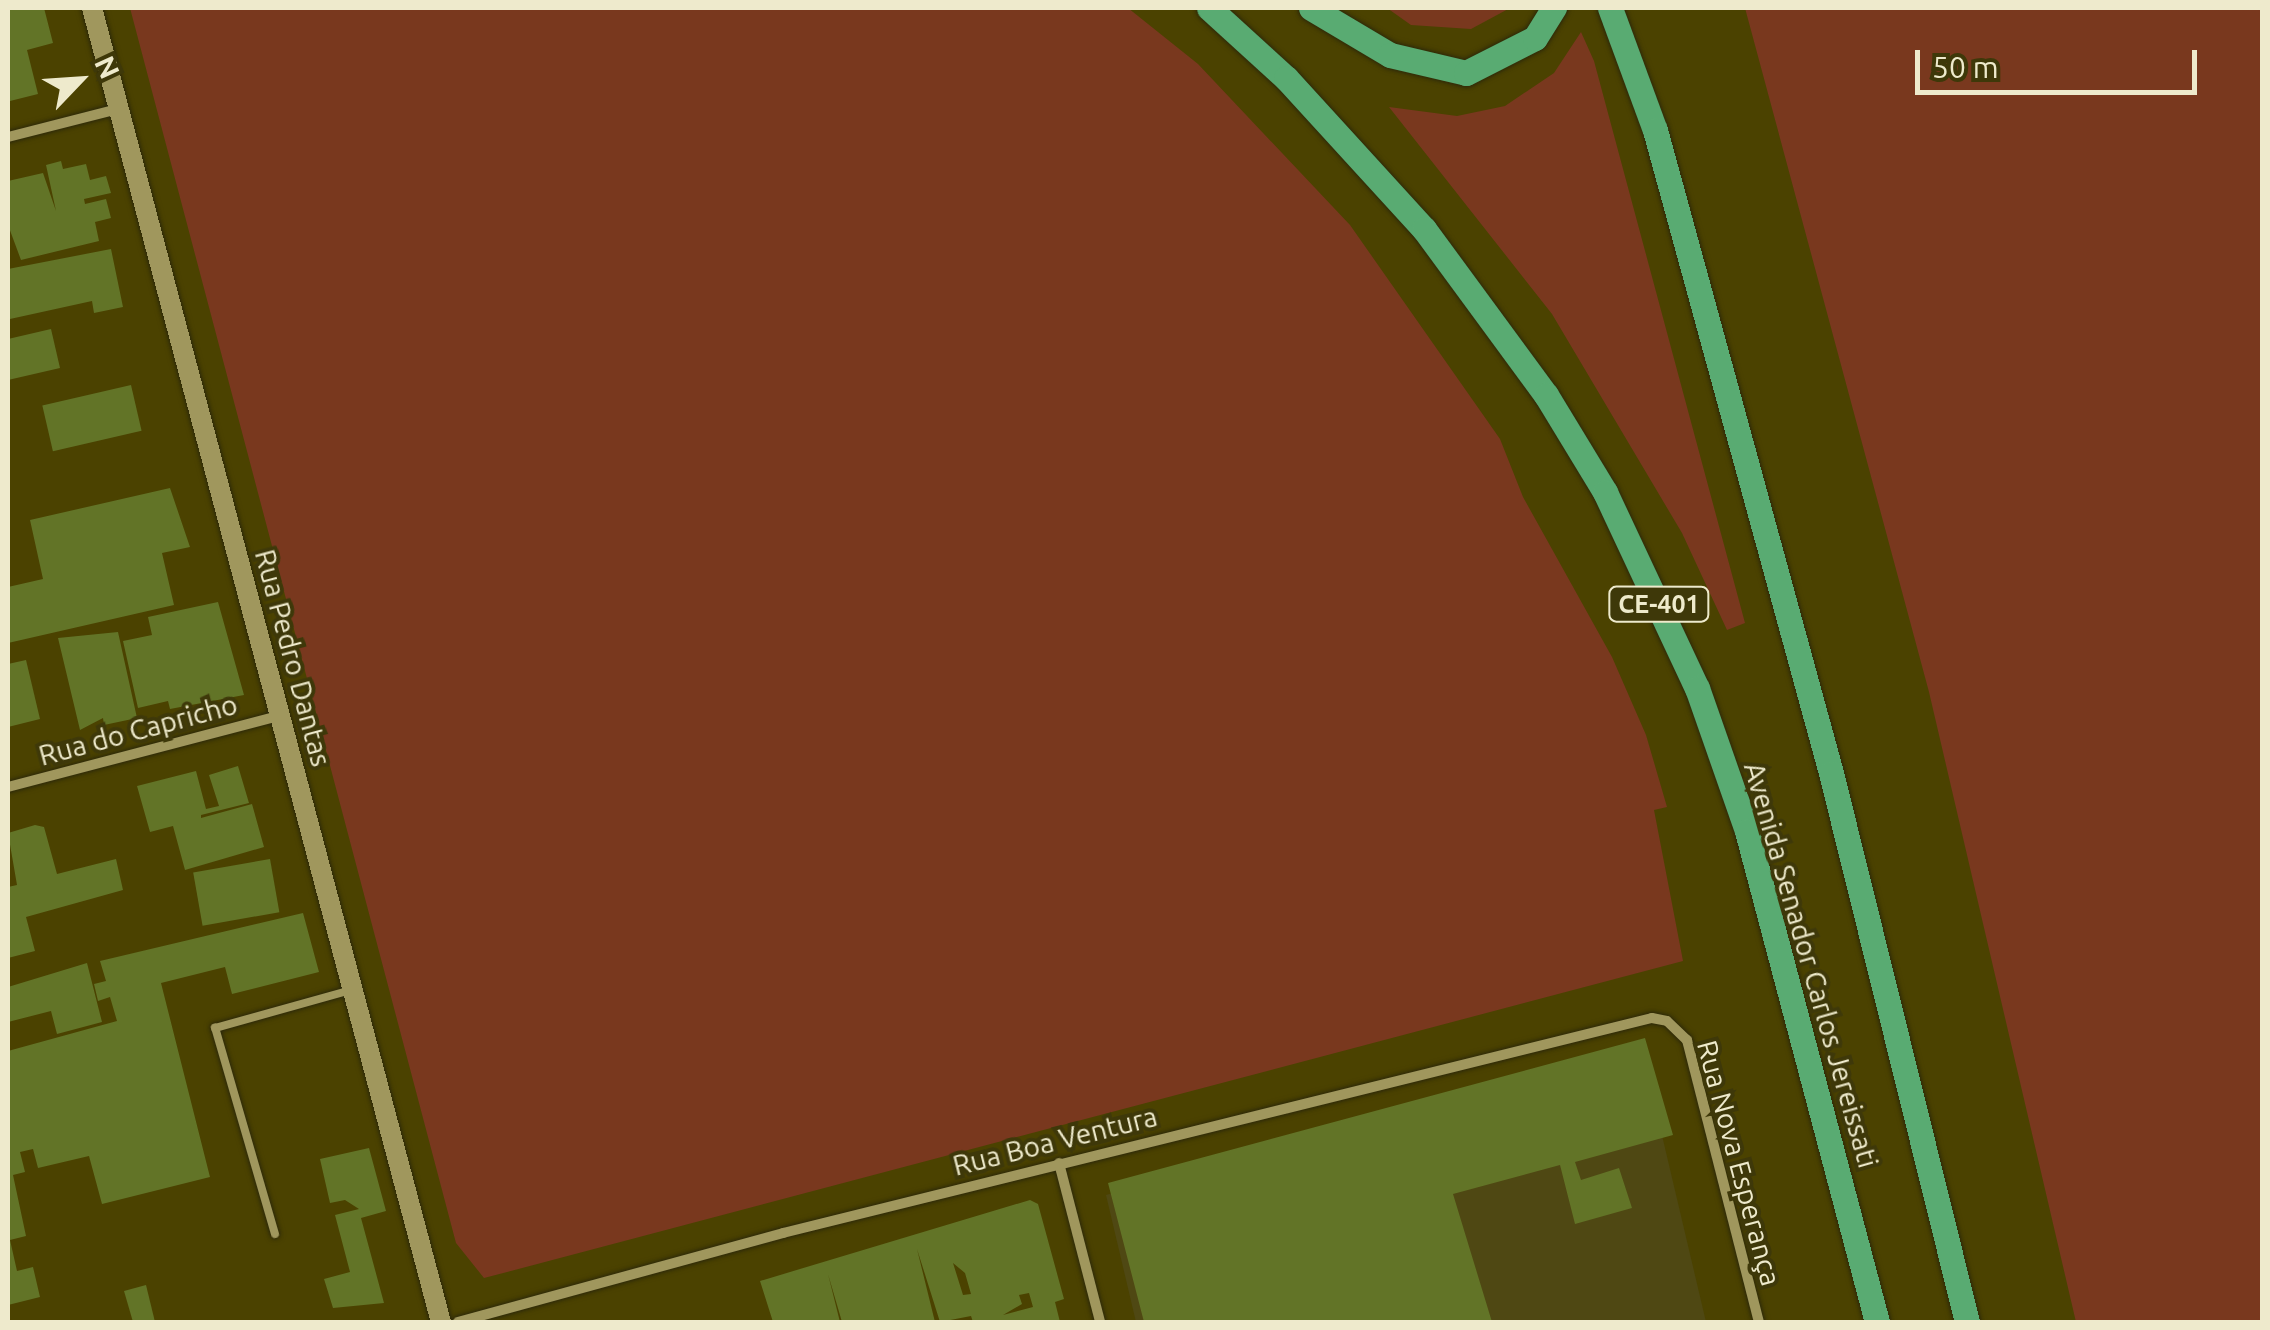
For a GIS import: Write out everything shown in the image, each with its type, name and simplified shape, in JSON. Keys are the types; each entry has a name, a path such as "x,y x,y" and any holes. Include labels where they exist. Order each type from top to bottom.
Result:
{"main road":[{"name":"Rua Pedro Dantas","path":"92,8 441,1322"},
{"name":"Avenida Senador Carlos Jereissati","path":"1209,8 1286,78 1424,229 1546,395 1605,492 1697,688 1747,830 1878,1322"},
{"path":"1311,8 1390,56 1466,73 1502,61 1536,38 1554,8"},
{"name":"Avenida Senador Carlos Jereissati","path":"1610,8 1656,130 1831,773 1967,1322"}],"street":[{"path":"8,137 118,108"},
{"name":"Rua do Capricho","path":"8,787 280,716"},
{"name":"Rua Boa Ventura","path":"458,1322 1059,1163 1634,1020 1667,1021"},
{"name":"Rua Nova Esperança","path":"1667,1021 1687,1040 1759,1322"},
{"path":"1059,1163 1100,1322"}],"lane":[{"path":"275,1234 215,1028 351,990"}],"shaded area":[{"path":"130,8 1128,8 1198,64 1350,225 1500,439 1523,497 1612,657 1646,735 1667,807 1654,810 1683,961 484,1278 456,1243"},
{"path":"1387,8 1510,8 1471,29 1411,25"},
{"path":"1745,8 2262,8 2262,1322 2076,1322 1929,692"},
{"path":"1581,32 1594,61 1745,623 1727,630 1682,533 1552,314 1389,107 1457,116 1505,106 1554,73"},
{"path":"1640,1042 1706,1322 1136,1322 1106,1195"}],"building":[{"path":"8,8 44,8 53,43 27,50 38,94 10,101"},
{"path":"61,161 63,169 86,164 90,180 106,176 111,193 84,199 85,204 106,199 111,218 95,222 99,241 21,260 8,225 8,181 43,173 56,211 46,165"},
{"path":"111,249 123,307 94,313 92,301 10,319 8,269"},
{"path":"51,329 60,368 8,380 8,339"},
{"path":"131,385 142,431 53,451 42,405"},
{"path":"170,488 190,547 162,553 174,605 8,643 8,587 43,579 30,520"},
{"path":"218,602 244,695 170,709 168,701 138,708 123,641 152,635 148,617"},
{"path":"118,632 137,718 104,725 103,718 80,730 58,638"},
{"path":"26,660 40,719 8,727 8,664"},
{"path":"238,766 249,803 201,818 252,804 264,847 185,870 173,826 150,832 137,786 196,771 206,809 219,806 209,775"},
{"path":"35,825 44,827 57,874 116,859 123,890 26,917 35,951 8,958 8,887 17,885 8,833"},
{"path":"270,859 279,912 203,926 193,873"},
{"path":"303,913 319,972 232,994 225,967 161,983 210,1177 102,1204 89,1156 38,1168 33,1149 20,1152 25,1172 13,1175 26,1236 10,1240 17,1271 33,1267 40,1297 8,1305 8,1051 117,1021 110,997 98,1001 94,984 106,981 100,961"},
{"path":"87,963 102,1022 57,1034 51,1011 8,1022 8,987"},
{"path":"1645,1038 1673,1135 1575,1162 1581,1180 1619,1168 1632,1208 1575,1224 1560,1165 1453,1194 1492,1322 1144,1322 1108,1183"},
{"path":"369,1148 386,1211 361,1218 384,1303 333,1308 324,1279 350,1272 335,1215 359,1209 345,1200 330,1203 320,1159"},
{"path":"1030,1200 1038,1204 1064,1299 1055,1302 1060,1322 973,1322 971,1316 940,1322 917,1249 935,1322 842,1322 828,1274 840,1322 773,1322 760,1281","holes":["953,1263 965,1273 971,1294 963,1295","1029,1293 1033,1307 1003,1315 1022,1304 1019,1295"]},
{"path":"146,1285 155,1322 133,1322 124,1291"}]}
